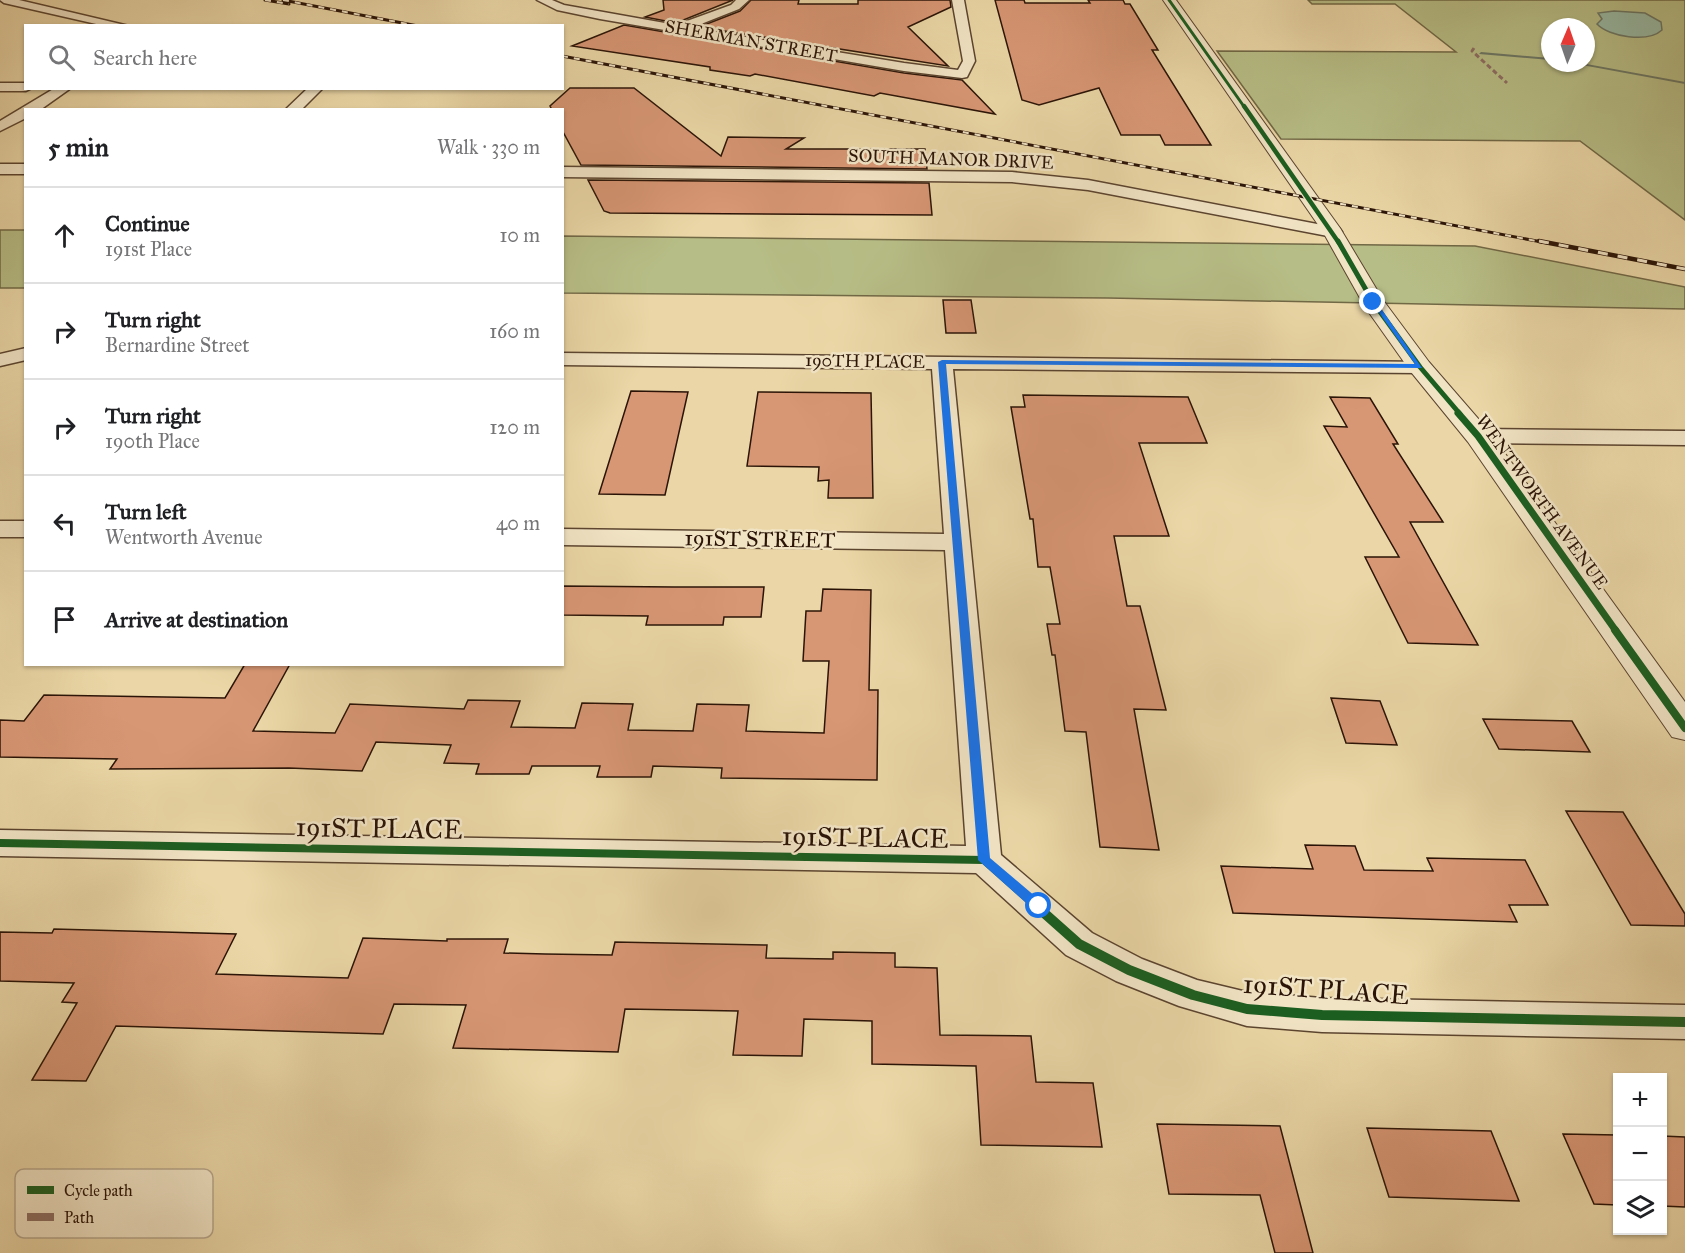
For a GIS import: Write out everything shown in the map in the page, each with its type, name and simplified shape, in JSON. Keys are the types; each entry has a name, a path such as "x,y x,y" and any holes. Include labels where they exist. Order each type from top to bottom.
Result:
{"street":[{"path":"4,0 114,24"},
{"name":"SHERMAN STREET","path":"543,0 561,8 677,29 892,65 962,74 969,61 958,0"},
{"path":"677,29 735,7 743,0"},
{"name":"WENTWORTH AVENUE","path":"1169,0 1333,232 1373,302 1420,367 1478,436 1685,728"},
{"path":"0,87 24,87"},
{"path":"32,108 62,90"},
{"path":"294,108 315,90"},
{"path":"0,127 24,113"},
{"path":"0,169 24,169"},
{"name":"SOUTH MANOR DRIVE","path":"564,172 1012,177 1053,180 1333,232"},
{"name":"190TH PLACE","path":"564,358 1420,367"},
{"path":"942,362 984,860"},
{"path":"1478,436 1685,438"},
{"path":"0,529 24,529"},
{"name":"191ST STREET","path":"564,537 958,542"},
{"name":"191ST PLACE","path":"0,843 984,860 1079,944 1129,970 1193,994 1247,1008 1322,1015 1685,1022"}],"green space":[{"path":"1308,0 1685,0 1685,220 1580,141 1281,139 1217,51 1456,52 1395,4 1312,4"},
{"path":"0,230 24,230 24,288 0,288"},
{"path":"564,236 1475,246 1685,287 1685,309 1108,298 564,293"}],"shaded area":[{"path":"1614,11 1645,13 1661,22 1662,30 1648,36 1629,37 1610,32 1597,24 1602,19 1598,13"}],"building":[{"path":"663,0 733,0 676,23 645,17 664,10"},
{"path":"751,0 799,0 798,4 858,4 858,0 950,0 951,7 908,27 948,66 699,27 740,11"},
{"path":"995,0 1024,0 1025,3 1090,3 1088,0 1123,0 1125,4 1130,4 1158,50 1152,50 1211,145 1165,145 1160,135 1121,135 1099,88 1039,105 1022,100"},
{"path":"624,25 904,73 962,80 995,114 880,93 874,96 755,74 750,76 710,70 710,67 572,46"},
{"path":"570,88 634,88 721,156 728,137 804,138 786,149 925,149 927,169 581,165 564,134 564,108 551,108 550,106"},
{"path":"588,180 929,183 932,215 610,213 604,211"},
{"path":"943,300 971,300 976,333 946,333"},
{"path":"631,391 688,392 665,495 599,494"},
{"path":"758,392 871,393 873,498 828,498 829,480 818,481 819,467 747,466"},
{"path":"1023,395 1188,397 1207,443 1139,443 1169,536 1114,536 1127,606 1140,606 1166,710 1134,709 1159,850 1100,847 1086,732 1065,731 1055,655 1052,655 1047,624 1060,624 1050,567 1038,567 1033,519 1030,519 1011,407 1025,407"},
{"path":"1330,397 1370,398 1398,444 1393,444 1443,522 1410,522 1478,645 1408,643 1365,557 1399,557 1324,426 1347,427"},
{"path":"564,586 764,587 761,617 724,617 723,625 646,625 648,616 564,615"},
{"path":"823,589 871,590 869,690 878,690 877,780 721,778 722,768 653,766 651,777 597,777 600,766 532,766 529,774 476,774 479,764 444,763 451,745 376,742 362,771 289,768 110,769 117,759 0,757 0,720 24,721 44,695 225,698 244,666 289,666 253,731 335,733 350,704 464,709 468,700 520,701 511,727 575,728 582,703 633,704 628,730 693,731 697,704 749,705 746,731 824,733 829,661 803,661 806,611 821,611"},
{"path":"1331,698 1380,701 1397,745 1346,743"},
{"path":"1483,719 1572,721 1590,752 1499,749"},
{"path":"1566,811 1623,812 1685,914 1685,926 1631,925"},
{"path":"1305,845 1355,846 1364,870 1433,871 1427,858 1525,860 1548,905 1509,905 1517,922 1233,913 1221,866 1313,869"},
{"path":"54,929 236,934 216,974 348,978 363,938 447,941 447,939 508,939 504,953 612,955 615,942 767,945 766,958 833,959 833,952 895,953 895,967 937,968 940,1035 1031,1036 1036,1082 1093,1083 1102,1147 981,1145 976,1066 872,1064 872,1021 804,1019 802,1056 733,1055 738,1011 625,1009 618,1052 453,1048 466,1005 394,1004 383,1034 116,1026 86,1081 32,1080 77,1003 62,1002 74,983 0,981 0,932 52,933"},
{"path":"1157,1124 1280,1126 1313,1253 1275,1253 1260,1195 1169,1194"},
{"path":"1367,1128 1491,1131 1519,1201 1389,1197"},
{"path":"1563,1134 1613,1135 1613,1205 1594,1204"},
{"path":"1667,1136 1685,1137 1685,1207 1667,1206"}],"waterway":[{"path":"1481,53 1541,58"},
{"path":"1595,67 1685,83"}],"railway":[{"path":"265,0 289,4"},
{"path":"283,0 408,24"},
{"path":"564,56 1547,243"},
{"path":"1539,241 1685,269"}],"marked path":[{"path":"1474,48 1472,51 1507,83"}],"cycle path":[{"path":"1169,0 1333,232 1373,302 1420,367 1478,436 1685,728"},
{"path":"0,843 984,860 1079,944 1129,970 1193,995 1247,1009 1322,1015 1685,1022"}],"route":[{"path":"1039,906 984,860 942,362 1420,367 1373,302"}]}
